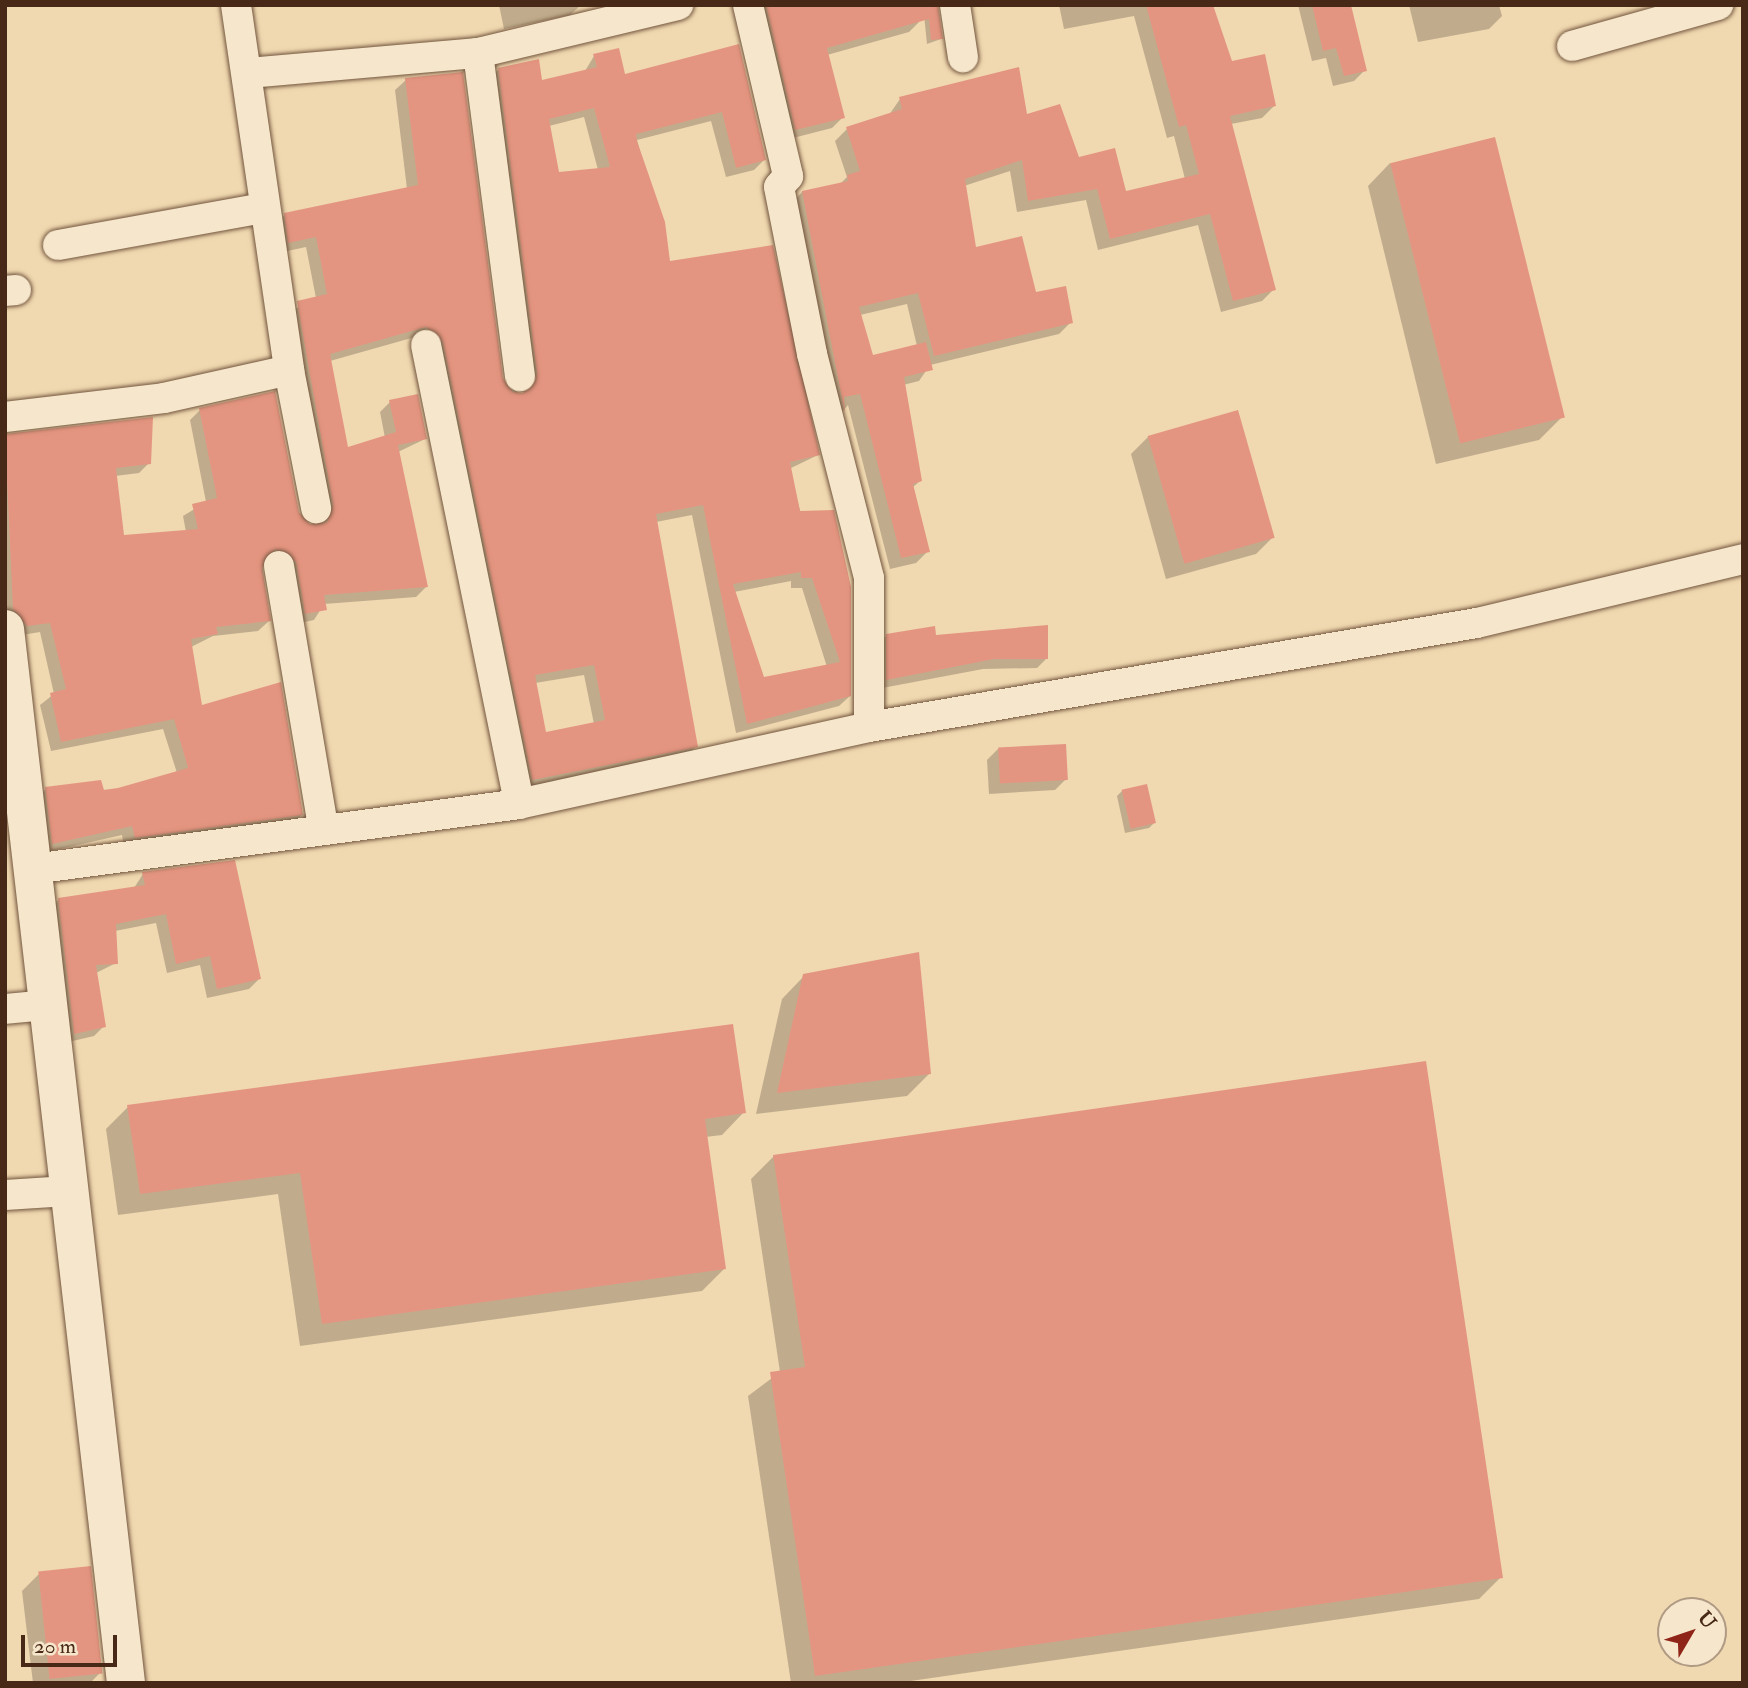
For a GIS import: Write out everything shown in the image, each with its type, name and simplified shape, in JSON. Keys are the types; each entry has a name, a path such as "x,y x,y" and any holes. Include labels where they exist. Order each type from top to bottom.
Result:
{"street":[{"path":"236,5 249,73 264,208 289,370 316,508"},
{"path":"249,73 478,53 617,15 678,5"},
{"path":"748,5 789,176 779,187 812,354 869,578 869,727"},
{"path":"955,5 963,57"},
{"path":"1572,46 1718,5"},
{"path":"478,53 520,376"},
{"path":"58,246 264,208"},
{"path":"426,345 519,804"},
{"path":"5,417 164,398 289,370"},
{"path":"33,869 323,826 519,804 869,727 1477,623 1743,559"},
{"path":"279,566 323,826"},
{"path":"5,629 126,1683"},
{"path":"5,1009 47,1005"},
{"path":"5,1195 68,1191"}],"building":[{"path":"766,5 938,5 943,39 931,40 929,19 827,48 845,118 795,130"},
{"path":"1146,5 1213,5 1232,61 1265,54 1276,106 1230,116 1276,290 1233,301 1210,214 1110,239 1097,189 1028,201 1022,160 965,179 976,247 1022,236 1036,292 1066,286 1073,323 934,356 918,293 859,307 873,355 926,342 933,370 904,377 922,481 913,484 930,552 901,558 860,394 844,397 845,414 802,191 848,181 847,175 860,171 846,127 902,109 899,97 1019,67 1027,114 1060,104 1079,157 1115,148 1126,191 1199,174 1186,125 1179,127"},
{"path":"1312,5 1351,5 1367,71 1344,76 1336,48 1323,51"},
{"path":"739,44 766,160 736,168 722,112 636,134 637,141 665,222 670,261 773,245 820,455 790,462 800,511 834,510 851,587 851,696 747,724 703,505 656,514 698,747 532,780 443,342 426,327 330,354 348,447 396,432 389,400 418,394 427,439 398,445 428,587 324,595 327,610 305,614 296,562 275,549 262,568 271,621 216,627 218,634 191,639 202,705 281,682 303,815 135,838 132,826 52,844 45,787 101,780 104,790 188,768 174,719 61,742 50,693 66,689 50,623 27,626 13,609 5,434 153,417 151,464 116,468 124,535 198,529 192,504 217,498 199,408 275,391 299,512 310,524 327,522 333,505 297,301 327,294 316,237 288,243 284,213 418,185 405,78 463,72 503,378 513,392 523,393 537,374 498,68 539,59 542,80 597,67 593,54 619,48 625,74","holes":["594,108 610,167 559,172 549,119","801,572 801,578 812,578 840,662 764,677 733,584","594,665 605,720 546,732 535,675"]},
{"path":"1495,137 1565,417 1460,444 1390,163"},
{"path":"1238,410 1275,538 1184,564 1148,436"},
{"path":"1048,625 1048,659 994,659 886,680 886,634 935,626 936,635"},
{"path":"1066,744 1068,780 1000,784 998,748"},
{"path":"1147,784 1156,823 1131,829 1122,790"},
{"path":"235,860 261,979 217,989 210,956 176,964 166,914 116,924 118,964 96,965 106,1027 74,1034 58,898 145,885 142,872"},
{"path":"919,952 931,1074 777,1093 803,974"},
{"path":"733,1024 746,1113 705,1119 726,1269 322,1324 300,1173 140,1194 127,1105"},
{"path":"1426,1061 1503,1578 815,1676 770,1372 805,1367 773,1155"},
{"path":"91,1566 102,1673 50,1679 38,1572"}]}
